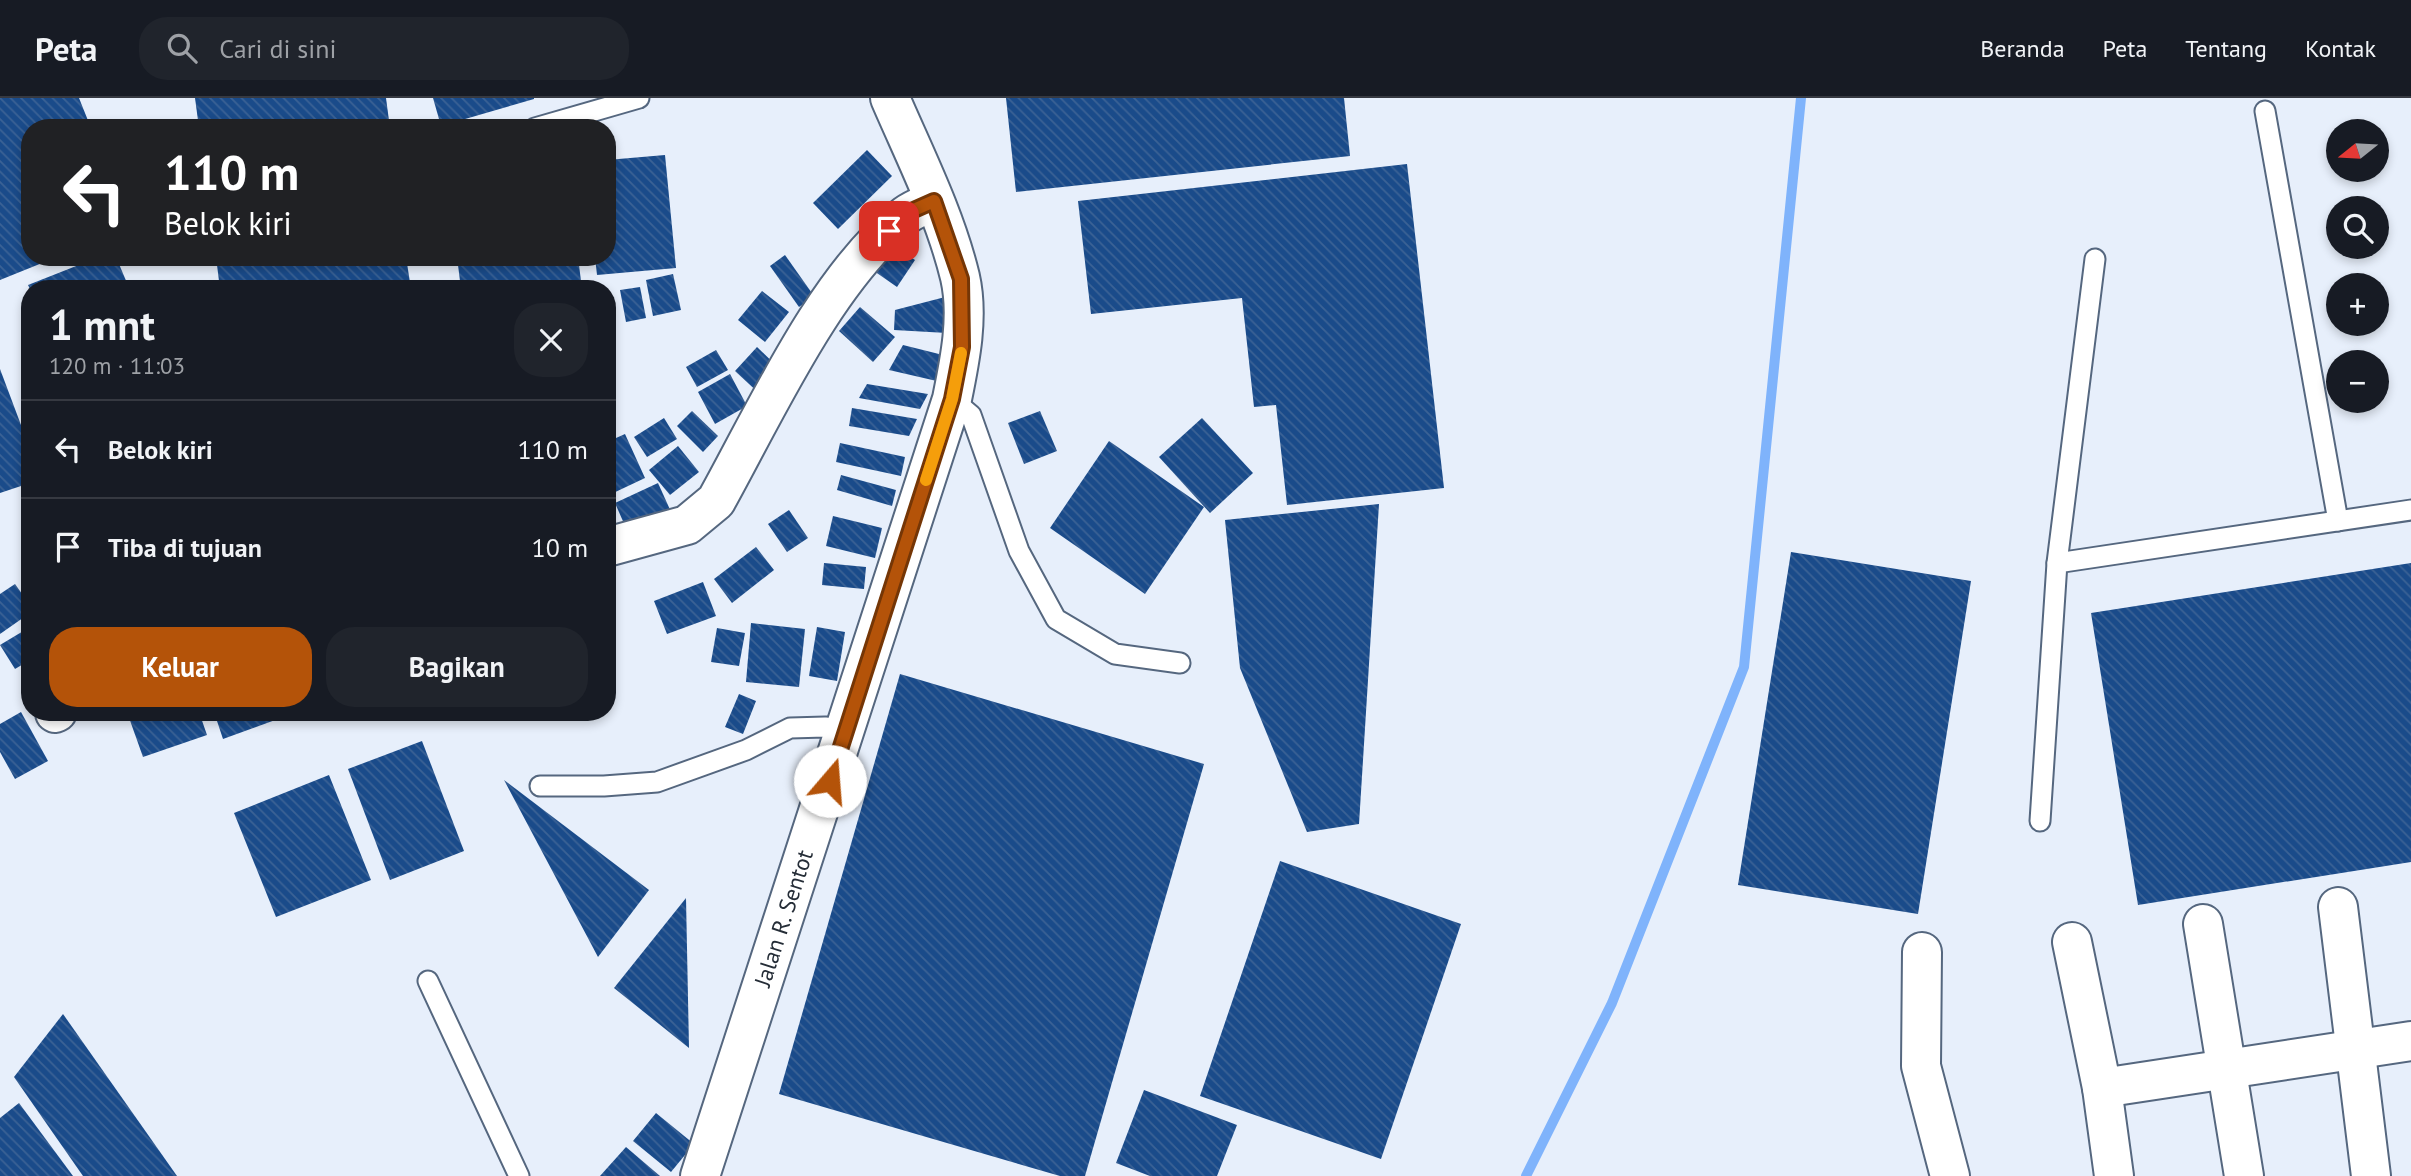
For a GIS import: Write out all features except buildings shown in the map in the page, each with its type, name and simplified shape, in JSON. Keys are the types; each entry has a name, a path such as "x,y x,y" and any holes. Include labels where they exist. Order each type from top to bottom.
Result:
{"street":[{"name":"Jalan R. Sentot","path":"700,1176 952,399 962,347 961,279 934,201 891,98"},
{"path":"616,545 687,525 716,502 826,304 871,248 907,213 934,201"},
{"path":"2338,907 2371,1176"},
{"path":"2203,923 2244,1176"},
{"path":"2072,942 2102,1088 2115,1176"},
{"path":"1922,951 1921,1066 1950,1176"},
{"path":"2102,1088 2411,1041"}],"lane":[{"path":"566,119 639,98"},
{"path":"2265,111 2338,521"},
{"path":"2040,821 2057,564 2095,259"},
{"path":"952,399 971,415 1019,551 1056,619 1115,653 1180,663"},
{"path":"2057,564 2411,510"},
{"path":"540,786 604,786 657,782 746,750 790,728 825,727 846,730"},
{"path":"428,981 519,1176"}],"waterway":[{"path":"1526,1176 1612,1003 1744,667 1801,98"}],"slow traffic":[{"path":"926,480 952,399 961,353"}],"route":[{"path":"830,781 952,399 962,347 961,279 934,201 907,213 889,231"}]}
